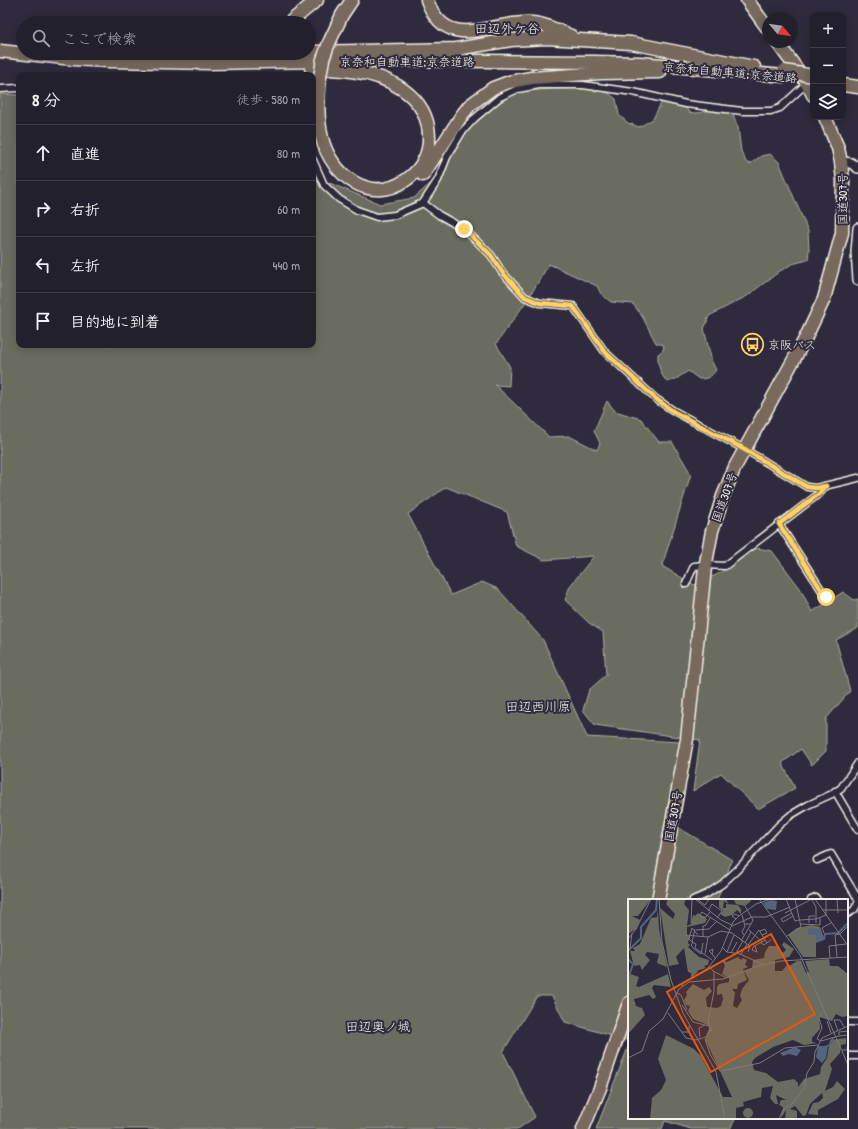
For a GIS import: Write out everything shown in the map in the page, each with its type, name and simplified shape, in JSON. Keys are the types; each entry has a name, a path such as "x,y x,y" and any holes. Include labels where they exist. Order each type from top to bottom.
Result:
{"highway":[{"path":"298,16 317,0"},
{"path":"108,61 227,68 308,68 350,71 362,73 390,82 414,98 426,116 429,132 429,146 425,159 415,173 399,184 390,188 380,189 361,187 344,176 328,155 322,138 318,119 316,76 323,59 325,42 331,21 344,0"},
{"path":"325,42 352,0"},
{"path":"427,0 434,16 442,24 462,32 474,32 490,27 512,24 534,23 583,40"},
{"path":"747,0 762,21"},
{"name":"京奈和自動車道;京奈道路","path":"316,52 456,49 529,39 631,42 810,80"},
{"path":"0,45 16,46"},
{"path":"782,48 810,79"},
{"name":"京奈和自動車道;京奈道路","path":"0,51 16,53"},
{"name":"京奈和自動車道;京奈道路","path":"91,60 225,62 396,60 595,62 640,63 762,74 784,74"},
{"path":"316,144 325,164 340,182 347,187 365,194 386,196 398,193 408,188 421,178 470,105 493,88 509,82 531,78 601,73 686,71 762,74"},
{"path":"846,81 858,83"},
{"path":"846,86 858,88"},
{"name":"国道307号","path":"658,899 687,739 705,565 712,531 723,496 744,449 805,339 824,299 842,233 843,181 841,162 838,148 825,120"},
{"path":"583,1129 600,1088 628,1006"}],"street":[{"path":"316,167 324,185 339,199 357,210 377,217 395,215 423,203 438,180 447,157 462,132 475,118 500,97 518,89 539,85 583,85 632,92 686,104 742,111 771,110 780,108 810,81"},
{"path":"0,89 16,88"},
{"path":"841,162 851,163 858,168"},
{"path":"423,203 439,215 464,229 491,255 502,272 525,297 540,303 573,306 605,352 656,399 674,412 744,449 807,487 816,488 858,478"},
{"path":"858,228 856,252 858,280"},
{"path":"686,584 694,566 725,566 820,493 826,486"},
{"path":"779,524 826,597"},
{"path":"695,899 707,894 722,884 779,825 791,815 841,788 858,763"},
{"path":"835,791 858,830"},
{"path":"817,860 831,854 858,899"},
{"path":"848,913 854,910 858,903"}],"green space":[{"path":"578,88 607,92 616,99 619,115 628,123 639,127 653,119 662,101 681,101 689,112 693,113 700,113 715,109 732,113 738,127 741,151 746,162 750,164 761,156 770,154 779,162 808,231 808,260 792,264 780,271 747,296 709,316 704,329 712,362 716,370 707,378 699,379 688,371 676,379 668,382 661,373 658,361 658,354 663,350 664,345 656,343 642,316 633,304 611,302 601,294 597,286 549,264 528,299 496,344 510,367 509,386 495,385 549,437 569,436 597,450 600,443 594,431 607,401 615,411 641,419 659,442 672,442 691,474 662,566 694,585 718,574 757,548 772,551 800,588 812,612 843,592 854,600 858,599 858,628 836,640 850,691 826,719 826,751 812,765 801,749 782,763 795,788 758,809 721,773 693,791 700,740 595,725 583,710 589,690 606,675 603,632 589,623 565,600 570,586 594,556 544,560 516,546 507,512 446,487 408,514 451,595 482,582 498,589 543,640 587,737 680,742 666,820 732,860 717,899 628,899 628,1041 565,1022 552,996 537,996 503,1052 535,1117 518,1129 0,1129 0,94 16,95 16,348 316,348 316,172 320,179 380,204 414,198 438,177 471,125 491,108 517,92"},
{"path":"628,1048 628,1119 735,1119 730,1129 691,1129 665,1121 662,1129 596,1129"}],"place":[{"name":"京阪バス","path":"752,344"}],"district":[{"name":"田辺外ケ谷","path":"507,28"},
{"name":"田辺西川原","path":"538,706"},
{"name":"田辺奥ノ城","path":"378,1026"}],"route":[{"path":"464,229 491,255 502,272 525,297 540,303 573,306 605,352 656,399 674,412 705,427 807,487 816,488 826,486 820,493 779,524 826,597"}]}
